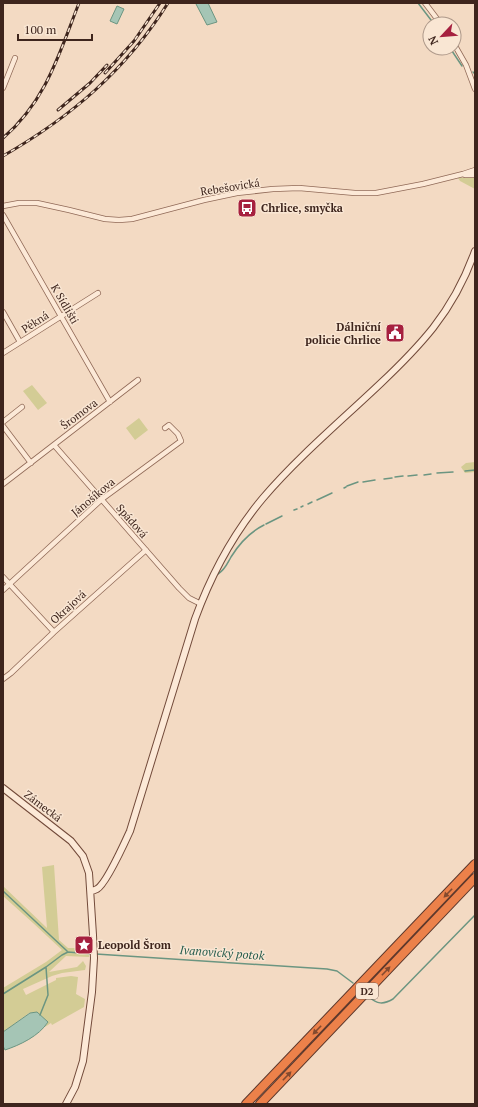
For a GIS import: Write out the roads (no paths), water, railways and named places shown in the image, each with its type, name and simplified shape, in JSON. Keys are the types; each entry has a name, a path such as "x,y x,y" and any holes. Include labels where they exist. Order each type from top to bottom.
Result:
{"highway":[{"name":"D2","path":"246,1104 475,864"},
{"name":"D2","path":"260,1104 475,878"}],"street":[{"path":"425,3 435,16"},
{"path":"461,56 475,89"},
{"path":"3,88 15,58"},
{"name":"Rebešovická","path":"3,206 19,203 37,204 62,208 105,219 119,220 132,219 237,193 298,188 355,193 376,193 395,190 475,170"},
{"name":"Rebešovická","path":"463,174 475,175"},
{"name":"K Sídlišti","path":"3,215 110,402"},
{"path":"91,891 96,890 100,886 116,860 130,831 200,604 225,552 251,513 288,471 388,376 422,341 454,297 475,251"},
{"name":"Pěkná","path":"3,353 98,293"},
{"path":"3,312 20,342"},
{"name":"Šromova","path":"3,484 138,380"},
{"path":"3,422 22,407"},
{"name":"Jánošíkova","path":"3,590 102,499 181,441 178,434 169,425 165,428"},
{"path":"3,426 31,463"},
{"name":"Spádová","path":"54,445 186,596 200,604"},
{"name":"Okrajová","path":"3,679 27,659 54,632 146,550"},
{"path":"3,577 54,632"},
{"name":"Zámecká","path":"3,788 71,841 79,849 86,862 89,873 94,951 92,992 83,1061 75,1087 66,1104"}],"waterway":[{"path":"418,3 428,16"},
{"path":"455,56 462,66"},
{"path":"465,471 475,470"},
{"path":"437,473 453,472"},
{"path":"424,475 431,474"},
{"path":"408,476 417,475"},
{"path":"395,477 403,476"},
{"path":"384,479 392,478"},
{"path":"363,482 375,480"},
{"path":"347,486 358,482"},
{"path":"317,500 332,493"},
{"path":"308,504 312,502"},
{"path":"266,524 282,516"},
{"path":"218,574 224,569 241,543 254,531 264,525"},
{"path":"3,891 67,951"},
{"name":"Ivanovický potok","path":"369,997 380,1003 393,999 475,915"},
{"name":"Ivanovický potok","path":"3,994 68,952 92,954"},
{"name":"Ivanovický potok","path":"96,954 327,969 337,971 353,983"},
{"path":"40,1015 48,995 46,967"}],"railway":[{"path":"3,138 18,124 41,92 58,58 79,3"},
{"path":"105,73 134,41 160,3"},
{"path":"3,156 52,125 95,90 134,50 168,3"},
{"path":"58,110 90,83 107,65"}],"place":[{"name":"Chrlice, smyčka","path":"247,208"},
{"name":"Dálniční policie Chrlice","path":"395,333"},
{"name":"Leopold Šrom","path":"84,945"}]}
